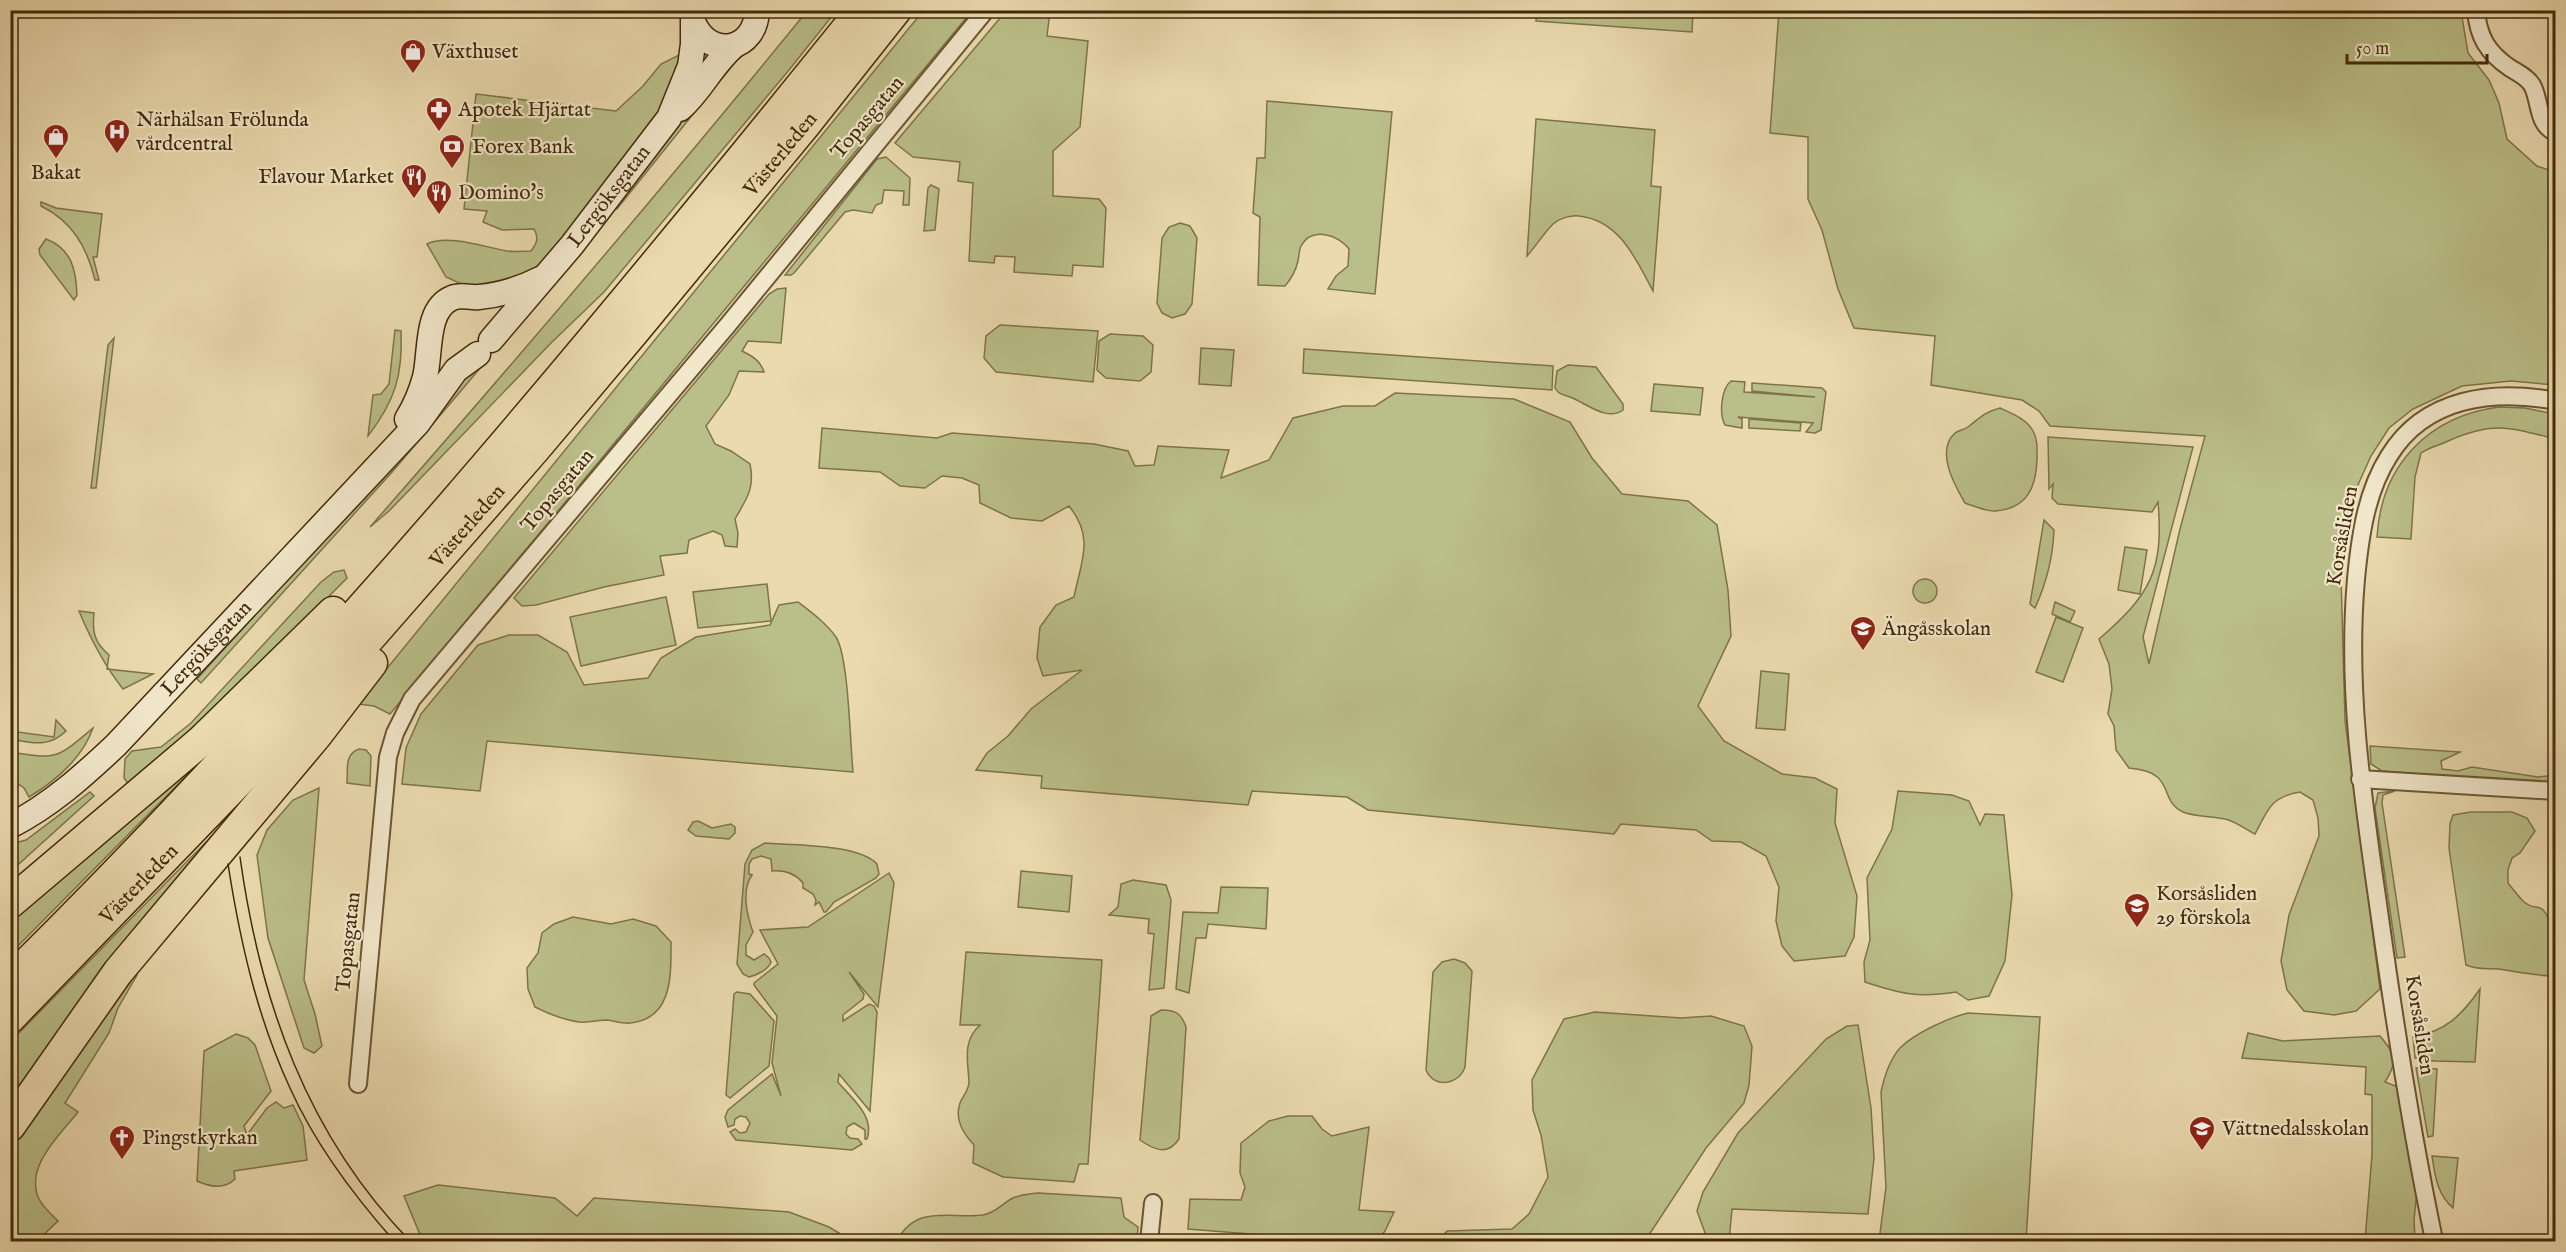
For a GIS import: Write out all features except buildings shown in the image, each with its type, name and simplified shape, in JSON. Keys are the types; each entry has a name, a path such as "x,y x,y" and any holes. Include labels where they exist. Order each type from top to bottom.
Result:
{"highway":[{"name":"Västerleden","path":"10,980 65,926 273,707 448,510 765,131 862,10"},
{"name":"Västerleden","path":"10,1018 297,721 535,449 783,152 896,10"},
{"path":"10,1126 118,972 316,736 535,449"},
{"path":"10,903 201,741 362,585 448,510"}],"street":[{"name":"Topasgatan","path":"358,1084 388,757 395,733 412,699 727,326 986,10"},
{"path":"2476,10 2479,33 2484,44 2503,63 2530,83 2544,124 2556,133"},
{"name":"Lergöksgatan","path":"10,826 60,795 116,745 428,410 456,370 485,347 548,275 669,118 691,99 720,58 751,33 758,15"},
{"name":"Lergöksgatan","path":"693,17 705,40 724,47 735,45"},
{"name":"Lergöksgatan","path":"669,118 690,66 693,17"},
{"name":"Lergöksgatan","path":"386,455 416,403 425,379 433,319 444,302 454,297 474,297 516,291 548,275"},
{"path":"432,330 441,348 458,357 485,347 494,330 490,311 474,297"},
{"name":"Korsåsliden","path":"2434,1240 2396,1035 2356,740 2354,601 2363,530 2376,479 2390,454 2408,431 2428,417 2457,403 2506,394 2556,401"},
{"path":"2360,779 2556,791"},
{"path":"1149,1242 1153,1203"}],"green space":[{"path":"807,11 836,11 604,292 551,343 389,511 370,527 591,271"},
{"path":"923,11 972,11 390,714 374,706 358,704"},
{"path":"1006,11 1050,11 1047,36 1088,41 1080,127 1053,151 1053,196 1099,199 1106,208 1103,267 1073,265 1072,276 1014,272 1015,257 995,256 994,263 969,261 973,183 958,181 960,162 913,157 895,143"},
{"path":"1537,11 1693,11 1692,32 1536,21"},
{"path":"1779,11 2461,11 2468,53 2489,80 2499,103 2507,139 2537,166 2555,172 2555,385 2511,381 2462,386 2413,409 2389,428 2371,456 2357,487 2341,576 2345,720 2380,989 2356,1011 2334,1015 2304,1011 2287,990 2281,961 2289,915 2319,836 2318,818 2313,800 2300,792 2282,797 2267,811 2255,834 2229,820 2183,812 2170,801 2161,781 2154,775 2129,768 2116,750 2114,726 2108,714 2112,689 2109,664 2099,639 2131,609 2150,580 2158,546 2158,502 2152,512 2058,504 2052,498 2053,484 2049,489 2048,437 2193,447 2143,637 2149,664 2180,529 2205,436 2050,426 2039,411 2022,400 1931,385 1935,336 1854,328 1838,289 1822,230 1808,199 1808,137 1770,133"},
{"path":"685,52 658,115 537,270 522,280 472,289 446,277 427,244 445,240 507,251 531,251 537,240 534,229 502,230 483,222 487,211 464,209 476,94 616,111 643,86 661,64"},
{"path":"742,53 617,209 613,205 691,107"},
{"path":"1267,101 1392,112 1375,294 1328,289 1336,276 1348,266 1349,249 1339,240 1318,234 1306,240 1300,248 1295,271 1285,286 1258,285 1260,217 1253,213 1257,158 1265,158"},
{"path":"1536,119 1655,130 1651,186 1661,187 1653,291 1625,243 1616,233 1593,219 1576,216 1559,220 1553,224 1527,256"},
{"path":"886,157 910,178 909,205 903,205 904,191 884,190 882,203 876,205 872,213 853,210 845,212 794,273 785,275 877,159"},
{"path":"931,185 939,189 935,230 924,231 928,188"},
{"path":"41,202 56,208 102,214 97,257 93,257 99,280 95,280 88,257 77,236 61,219 41,206"},
{"path":"1180,223 1190,226 1197,238 1192,304 1185,314 1172,318 1162,313 1157,303 1162,238 1169,227"},
{"path":"46,239 62,248 71,261 77,295 74,300 40,255 39,249"},
{"path":"786,288 781,343 748,341 742,351 758,361 764,372 739,371 729,395 706,426 715,444 731,451 750,464 751,486 735,519 738,533 737,547 725,546 722,535 713,531 689,540 687,553 660,556 664,575 604,587 536,605 522,606 514,598 769,294 777,289"},
{"path":"1000,325 1098,331 1093,382 996,372 984,358 986,336"},
{"path":"395,330 401,331 399,374 385,411 368,436 373,395 381,394 389,384"},
{"path":"1110,334 1143,336 1153,345 1151,372 1140,381 1106,378 1097,370 1099,341"},
{"path":"114,338 96,488 91,488 108,345"},
{"path":"1201,348 1234,350 1231,386 1199,384"},
{"path":"1304,349 1553,366 1552,390 1303,373"},
{"path":"476,363 481,367 393,471 201,683 197,679 423,428"},
{"path":"1568,365 1596,367 1623,404 1623,410 1617,413 1603,413 1558,392 1555,388 1557,371"},
{"path":"1731,381 1745,382 1744,392 1815,397 1752,391 1752,383 1822,388 1826,392 1821,430 1815,433 1806,432 1813,423 1738,417 1742,419 1742,428 1725,425 1722,402 1725,390"},
{"path":"1654,384 1703,388 1700,415 1651,411"},
{"path":"1395,393 1514,399 1570,422 1592,458 1622,494 1688,501 1717,525 1728,590 1731,636 1698,706 1724,741 1782,774 1815,778 1837,789 1835,823 1857,896 1854,937 1845,956 1794,961 1782,946 1776,921 1779,887 1766,856 1741,842 1712,841 1696,830 1621,824 1614,834 1368,810 1347,797 1252,791 1248,805 1041,788 1042,776 976,770 987,753 1008,736 1031,709 1082,670 1043,676 1037,658 1040,627 1056,605 1074,597 1084,550 1082,529 1077,518 1069,506 1042,521 1011,518 980,503 979,485 962,478 942,476 925,488 900,486 880,472 819,468 822,428 937,438 952,433 1094,444 1128,451 1135,466 1154,465 1158,446 1229,450 1221,478 1269,460 1293,418 1343,406 1375,406"},
{"path":"2499,407 2525,408 2555,414 2555,439 2512,429 2489,429 2462,435 2424,451 2421,453 2415,477 2411,539 2377,537 2380,511 2388,488 2399,467 2413,449 2430,433 2451,421 2474,412"},
{"path":"2000,408 2023,420 2033,431 2037,445 2037,459 2035,479 2023,501 2007,509 1992,511 1965,503 1952,478 1947,449 1949,440 1955,433"},
{"path":"1749,419 1801,423 1800,431 1749,428"},
{"path":"2044,520 2054,530 2052,550 2035,608 2030,604"},
{"path":"2125,547 2147,550 2140,594 2118,590"},
{"path":"344,570 347,578 239,687 133,783 127,782 124,778 125,759 132,751 161,747 191,723 321,582 334,572"},
{"path":"1925,579 1933,583 1937,591 1933,599 1925,603 1917,599 1913,591 1917,583"},
{"path":"767,584 771,621 698,628 693,592"},
{"path":"666,597 676,645 581,666 570,617"},
{"path":"798,602 828,627 836,637 840,648 846,682 853,772 487,741 480,791 402,784 406,748 421,714 478,645 509,635 538,635 567,652 584,685 648,678 661,658 696,637 770,625 779,605"},
{"path":"2055,602 2075,611 2070,622 2052,614"},
{"path":"79,611 94,613 95,636 100,646 109,655 107,667 93,642"},
{"path":"2056,617 2083,628 2063,682 2036,672"},
{"path":"109,669 153,674 123,689"},
{"path":"1761,671 1789,674 1785,730 1756,728"},
{"path":"56,720 66,731 53,740 40,743 11,739 11,731 54,737"},
{"path":"93,728 83,749 67,767 49,784 29,797 24,788 11,779 11,752 39,756 56,754 72,746"},
{"path":"2370,746 2460,752 2441,761 2442,769 2458,771 2472,767 2538,777 2555,775 2555,784 2382,771 2371,764"},
{"path":"215,747 11,953 11,916"},
{"path":"366,750 371,756 370,786 347,783 349,759 354,751"},
{"path":"319,788 304,980 322,1046 314,1053 304,1048 268,938 257,855 267,830 293,800"},
{"path":"256,791 11,1117 11,1041"},
{"path":"1898,791 1952,795 1969,801 1980,825 1985,814 2004,815 2012,895 2005,961 1989,996 1968,1000 1956,992 1931,995 1910,994 1865,982 1864,962 1870,940 1867,878 1892,829"},
{"path":"2395,791 2383,795 2382,803 2405,957 2397,958 2375,808 2378,793"},
{"path":"90,792 94,796 11,871 11,844 26,840"},
{"path":"2471,812 2512,812 2527,818 2535,831 2520,853 2512,858 2508,870 2508,883 2524,902 2542,909 2551,925 2555,927 2555,976 2466,965 2449,848 2450,824 2453,815"},
{"path":"698,821 712,828 731,824 735,827 735,833 729,839 696,836 688,830 693,822"},
{"path":"765,843 824,847 856,853 868,857 877,864 879,874 876,878 834,902 824,912 819,902 815,905 816,900 813,894 803,888 803,883 797,877 785,872 772,871 771,859 761,856 752,859 749,864 749,874 752,875 746,895 747,911 753,932 746,945 746,955 754,960 764,954 771,962 762,972 749,977 743,974 737,964 745,864 752,850"},
{"path":"1021,871 1072,876 1069,912 1018,907"},
{"path":"889,873 894,883 878,1007 849,972 864,994 863,999 843,1015 843,1021 869,1004 874,1006 877,1012 870,1111 839,1074 838,1082 865,1115 869,1131 867,1139 865,1139 865,1130 854,1123 847,1127 846,1134 850,1138 858,1139 862,1144 852,1150 736,1140 730,1132 735,1129 740,1133 746,1132 750,1123 746,1117 740,1116 735,1119 734,1125 728,1127 725,1117 728,1110 772,1074 781,1096 772,1063 777,1016 754,985 778,964 760,930 808,927"},
{"path":"1133,880 1166,885 1171,900 1164,988 1149,990 1154,934 1148,933 1149,919 1109,915 1118,907 1121,884"},
{"path":"1221,887 1268,888 1266,929 1208,924 1206,938 1196,938 1189,993 1176,989 1183,912 1218,913"},
{"path":"573,917 611,924 633,919 656,926 671,942 671,968 667,993 655,1013 644,1020 630,1023 607,1020 583,1022 562,1018 535,1007 528,989 527,968 538,953 542,933 554,924"},
{"path":"966,952 1102,960 1088,1164 1079,1164 1074,1182 1003,1177 973,1163 974,1145 964,1131 958,1115 960,1103 969,1085 968,1045 974,1031 980,1025 960,1025"},
{"path":"1454,959 1465,963 1472,971 1465,1067 1458,1078 1440,1082 1430,1076 1426,1070 1433,972 1442,962"},
{"path":"136,965 137,975 118,1008 109,1033 65,1103 78,1112 46,1152 36,1175 39,1199 58,1221 37,1241 11,1242 11,1146"},
{"path":"2480,989 2475,1062 2415,1058 2413,1037 2434,1031 2452,1021"},
{"path":"737,992 750,994 774,1021 769,1066 730,1098 726,1095 734,994"},
{"path":"1161,1010 1177,1013 1186,1027 1179,1139 1170,1148 1161,1150 1140,1140 1151,1016"},
{"path":"1595,1012 1681,1018 1711,1016 1744,1026 1752,1046 1749,1085 1744,1103 1706,1148 1645,1241 1438,1241 1447,1231 1512,1229 1529,1214 1548,1177 1541,1135 1533,1110 1532,1080 1564,1019"},
{"path":"1968,1013 2040,1017 2026,1241 1879,1241 1886,1187 1881,1092 1888,1069 1893,1058 1906,1042 1942,1022"},
{"path":"1858,1025 1871,1108 1874,1158 1868,1214 1732,1209 1729,1241 1708,1241 1697,1211 1703,1192 1738,1133 1826,1039 1847,1026"},
{"path":"2248,1033 2283,1041 2380,1036 2392,1053 2394,1063 2385,1082 2398,1087 2418,1181 2414,1220 2415,1240 2419,1241 2365,1241 2372,1155 2372,1095 2365,1094 2366,1067 2242,1058"},
{"path":"236,1034 248,1038 255,1045 271,1091 244,1126 247,1135 267,1108 276,1102 284,1108 293,1105 303,1126 307,1160 234,1171 235,1179 231,1182 222,1186 212,1186 197,1181 204,1051"},
{"path":"2416,1068 2437,1069 2433,1136 2428,1137"},
{"path":"1288,1116 1312,1116 1322,1129 1332,1136 1369,1127 1359,1210 1394,1212 1385,1231 1377,1241 1336,1241 1188,1229 1190,1199 1241,1200 1245,1187 1240,1173 1241,1143 1269,1121"},
{"path":"2432,1156 2458,1158 2453,1208 2440,1191"},
{"path":"438,1185 555,1198 577,1216 594,1198 789,1212 829,1227 852,1241 427,1241 419,1232 404,1196"},
{"path":"1038,1193 1121,1198 1124,1217 1138,1227 1137,1241 897,1241 905,1229 924,1218 983,1215 1014,1198"}],"tram line":[{"path":"240,857 261,963 275,1014 294,1064 316,1112 343,1157 375,1201 411,1242"},
{"path":"228,864 251,978 278,1061 300,1109 323,1149 336,1169 395,1242"}],"place":[{"name":"Växthuset","path":"413,75"},
{"name":"Apotek Hjärtat","path":"439,133"},
{"name":"Närhälsan Frölunda vårdcentral","path":"117,155"},
{"name":"Bakat","path":"56,160"},
{"name":"Forex Bank","path":"452,170"},
{"name":"Flavour Market","path":"414,200"},
{"name":"Domino's","path":"439,216"},
{"name":"Ängåsskolan","path":"1863,652"},
{"name":"Korsåsliden 29 förskola","path":"2137,929"},
{"name":"Vättnedalsskolan","path":"2202,1152"},
{"name":"Pingstkyrkan","path":"122,1161"}]}
